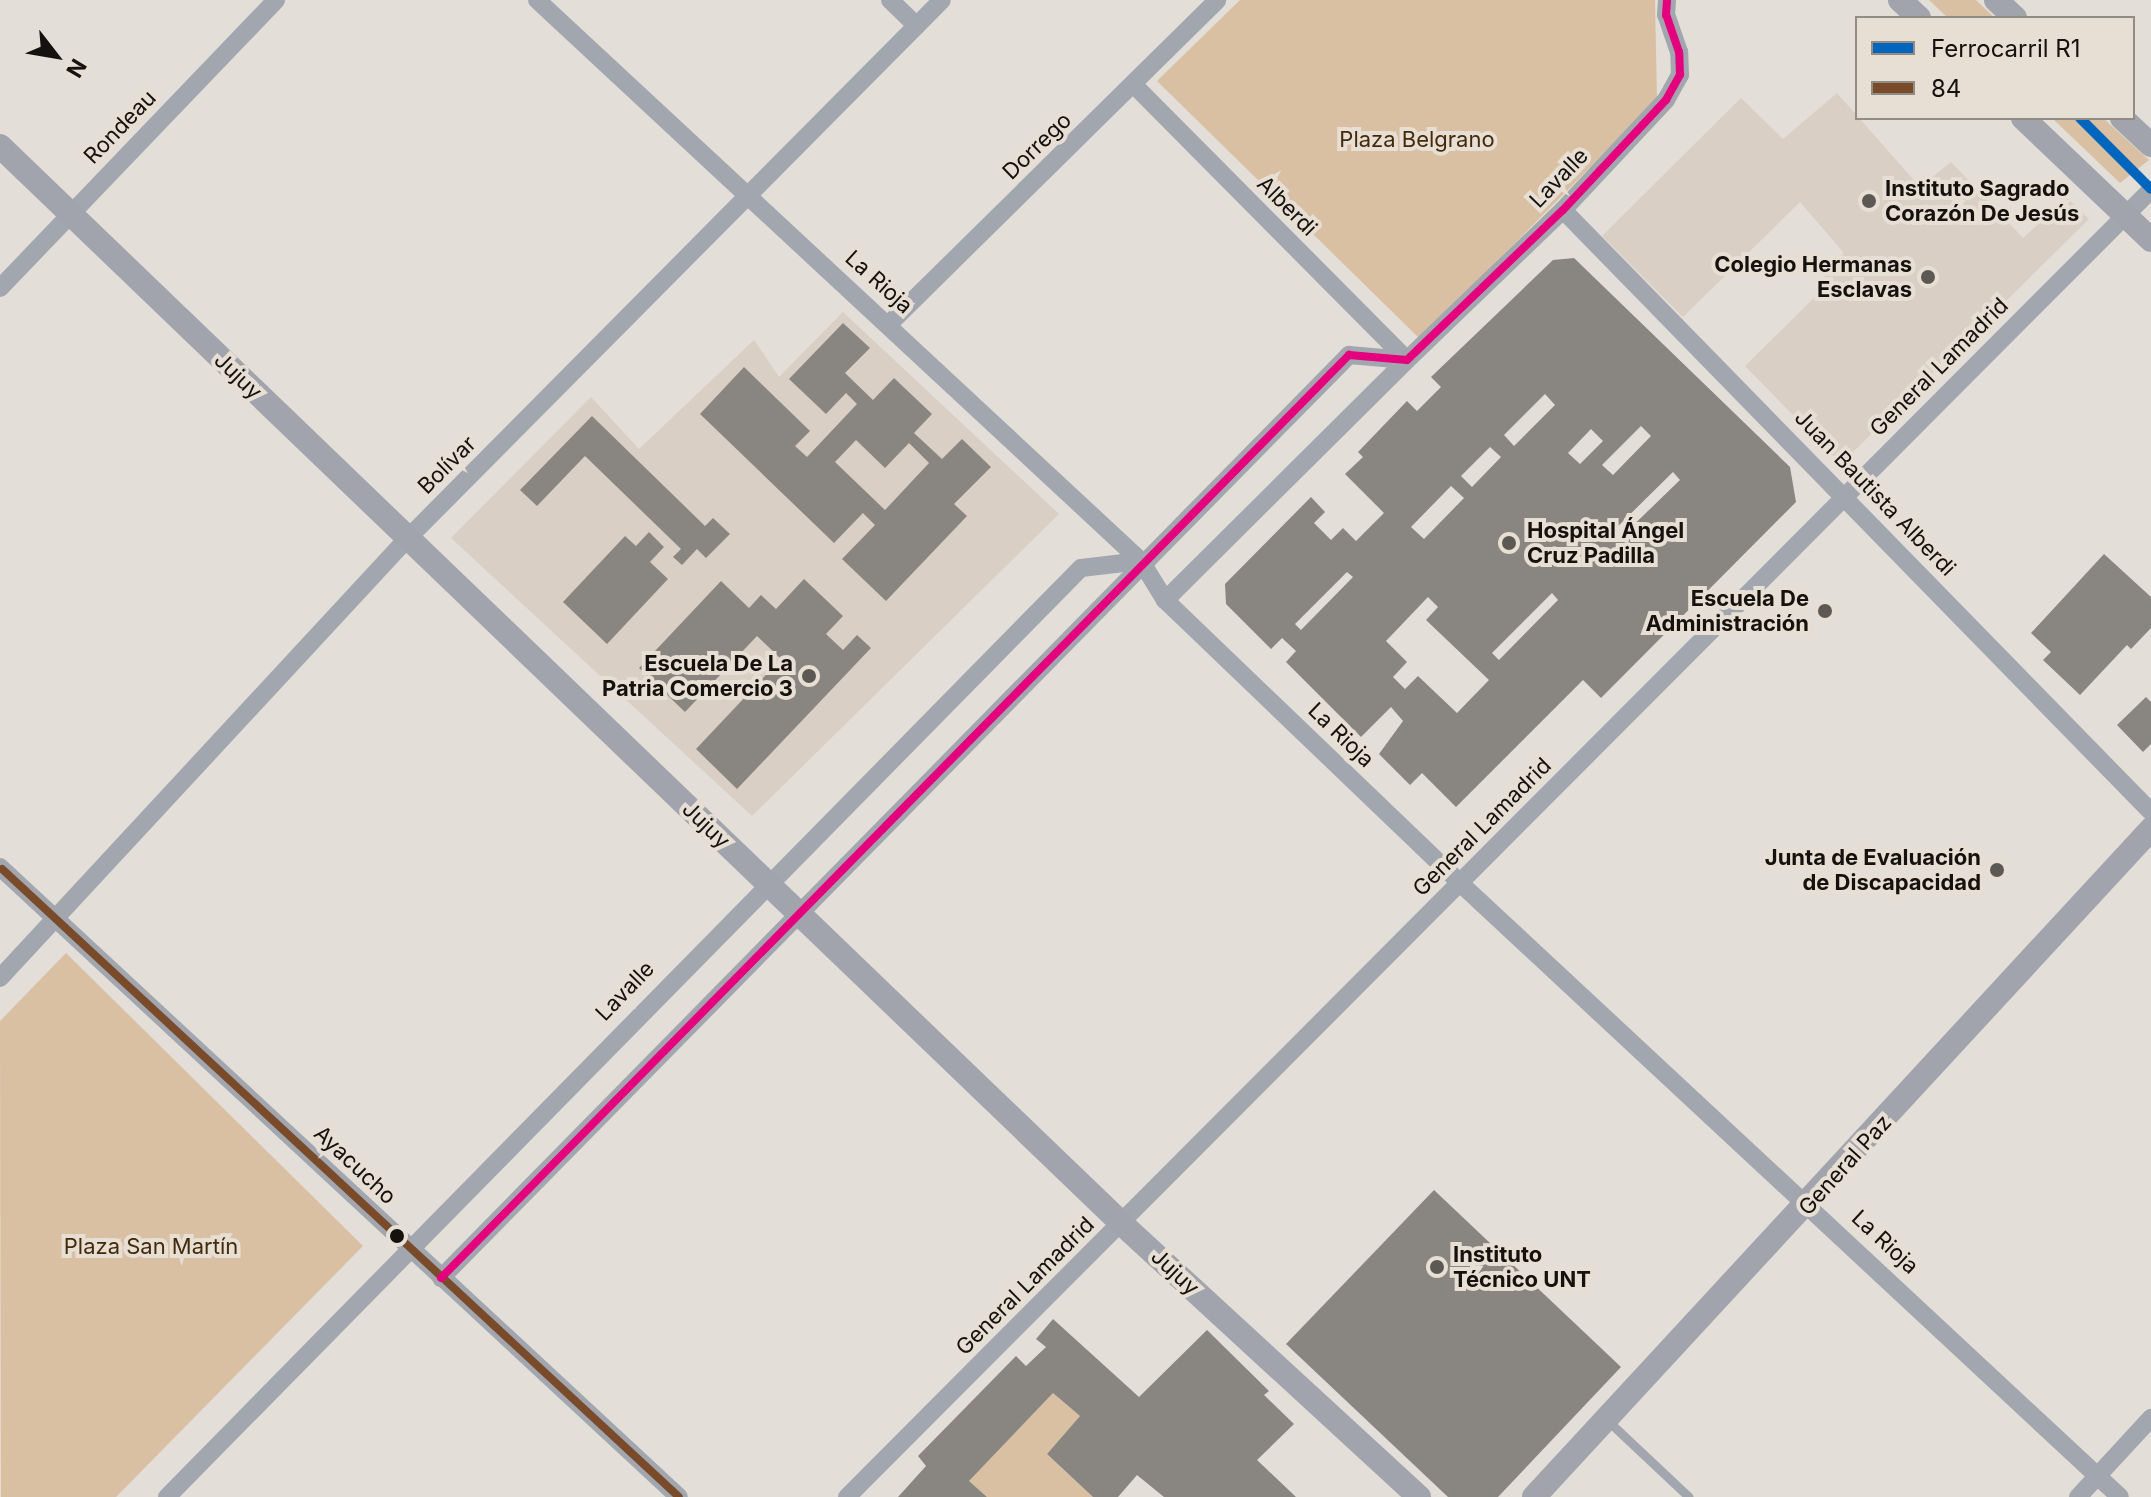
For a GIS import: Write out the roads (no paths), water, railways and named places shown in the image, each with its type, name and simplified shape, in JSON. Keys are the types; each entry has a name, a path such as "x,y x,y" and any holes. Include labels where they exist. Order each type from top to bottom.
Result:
{"street":[{"name":"Rondeau","path":"0,288 276,0"},
{"name":"La Rioja","path":"537,0 1141,561 1165,600 1460,883 1809,1204 2120,1497"},
{"path":"890,0 917,26"},
{"name":"Bolívar","path":"0,978 407,539 942,0"},
{"name":"Dorrego","path":"889,324 1217,0"},
{"name":"Lavalle","path":"1165,600 1563,210 1666,100 1680,75 1679,52 1666,15 1667,0"},
{"path":"1900,0 1917,16"},
{"path":"1996,0 2013,16"},
{"name":"Alberdi","path":"1134,85 1407,360"},
{"path":"2025,120 2151,240"},
{"path":"2124,120 2151,145"},
{"name":"Jujuy","path":"0,146 1121,1223 1419,1497"},
{"name":"General Lamadrid","path":"847,1497 2151,190"},
{"name":"Juan Bautista Alberdi","path":"1563,210 2151,812"},
{"path":"441,1278 1141,561 1349,355 1407,360"},
{"name":"Lavalle","path":"167,1497 767,882 1081,568 1141,561"},
{"name":"General Paz","path":"1534,1497 1809,1204 2151,829"},
{"name":"Ayacucho","path":"0,867 679,1497"},
{"path":"2078,1497 2151,1418"}],"lane":[{"path":"1607,1420 1689,1497"}],"rail line":[{"name":"R1","path":"2082,120 2151,189"}],"place":[{"name":"Instituto Sagrado Corazón De Jesús","path":"1869,201"},
{"name":"Colegio Hermanas Esclavas","path":"1928,277"},
{"name":"Hospital Ángel Cruz Padilla","path":"1509,543"},
{"name":"Escuela De Administración","path":"1825,611"},
{"name":"Escuela De La Patria Comercio 3","path":"809,676"},
{"name":"Junta de Evaluación de Discapacidad","path":"1997,870"},
{"name":"Instituto Técnico UNT","path":"1437,1267"}],"park label":[{"name":"Plaza Belgrano","path":"1417,140"},
{"name":"Plaza San Martín","path":"151,1247"}]}
